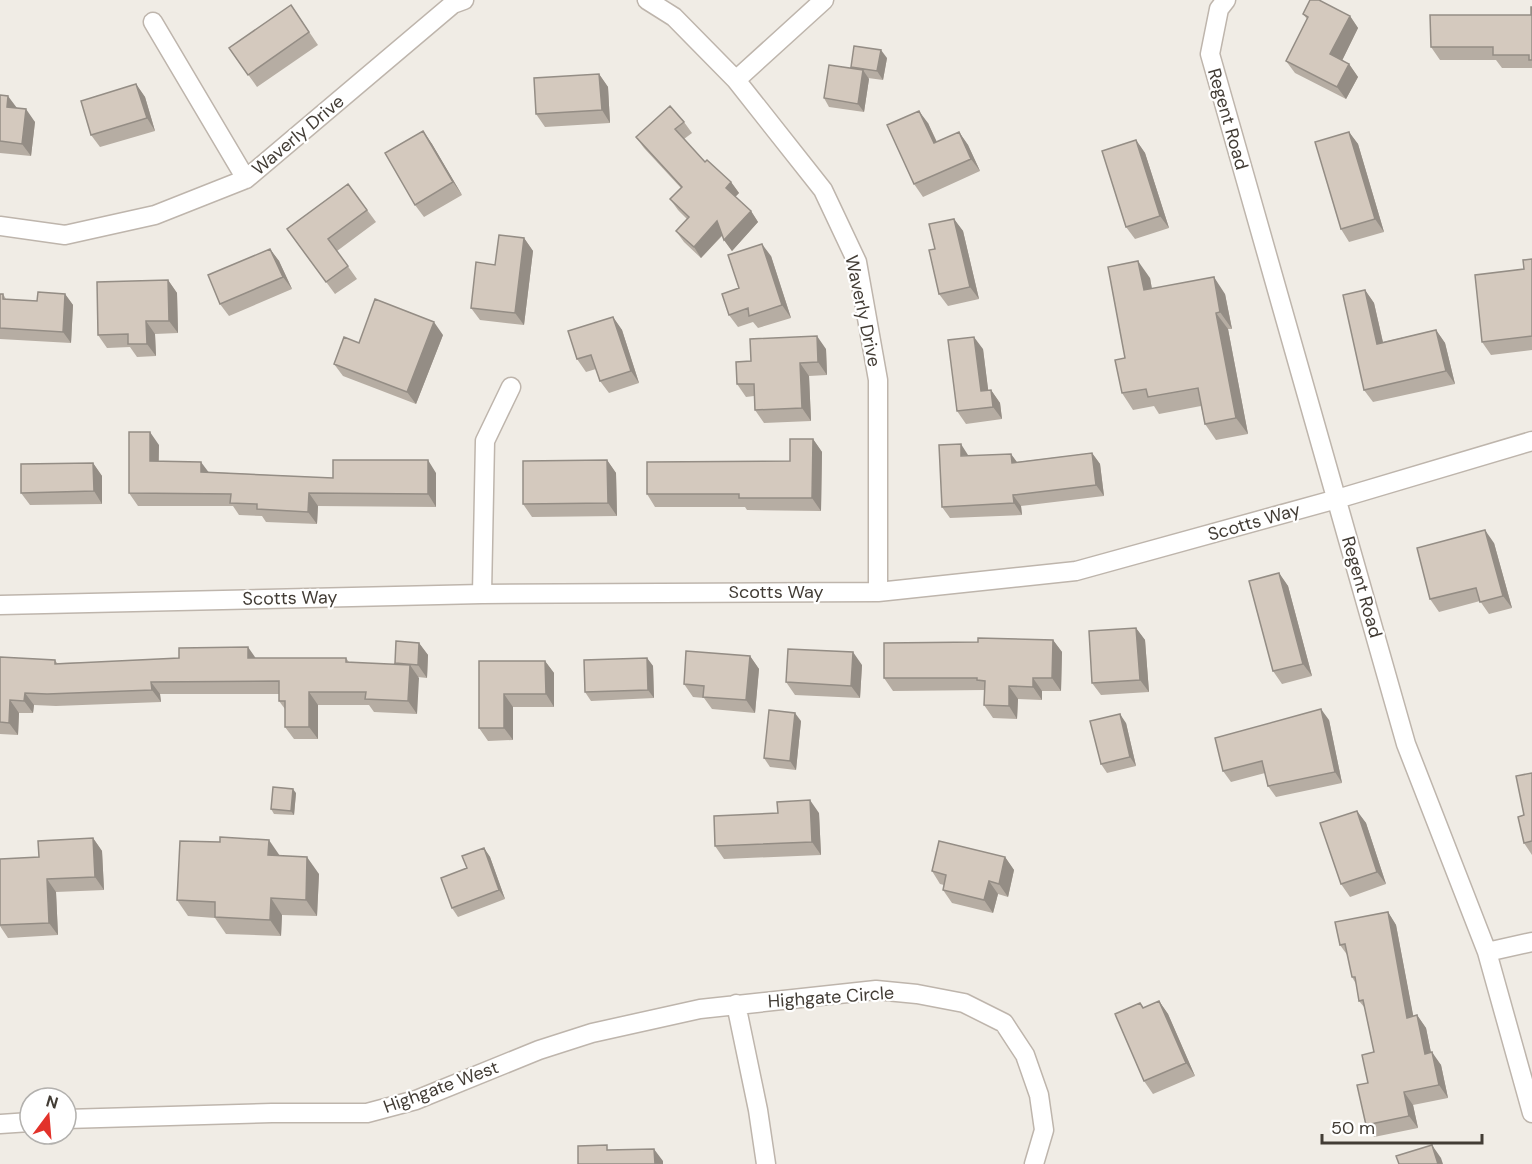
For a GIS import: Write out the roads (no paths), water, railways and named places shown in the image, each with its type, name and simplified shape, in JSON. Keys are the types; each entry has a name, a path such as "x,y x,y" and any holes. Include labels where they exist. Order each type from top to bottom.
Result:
{"street":[{"name":"Waverly Drive","path":"0,226 65,235 155,215 246,179 453,4 464,0"},
{"name":"Waverly Drive","path":"647,0 674,17 736,80 822,190 857,262 878,380 878,592"},
{"path":"736,80 824,0"},
{"name":"Regent Road","path":"1217,3 1210,54 1406,744 1487,952 1532,1113"},
{"path":"153,22 246,179"},
{"path":"482,594 485,441 511,387"},
{"name":"Scotts Way","path":"0,605 482,594 878,592 1076,571 1337,499 1532,441"},
{"path":"1487,952 1532,942"},
{"name":"Highgate Circle","path":"736,1004 876,990 917,994 964,1003 1004,1023 1025,1055 1039,1095 1044,1130 1034,1164"},
{"path":"736,1004 758,1110 766,1164"},
{"name":"Highgate West","path":"78,1119 272,1113 367,1113 416,1100 539,1050 592,1033 700,1009 736,1004"},
{"path":"0,1124 18,1123"}]}
